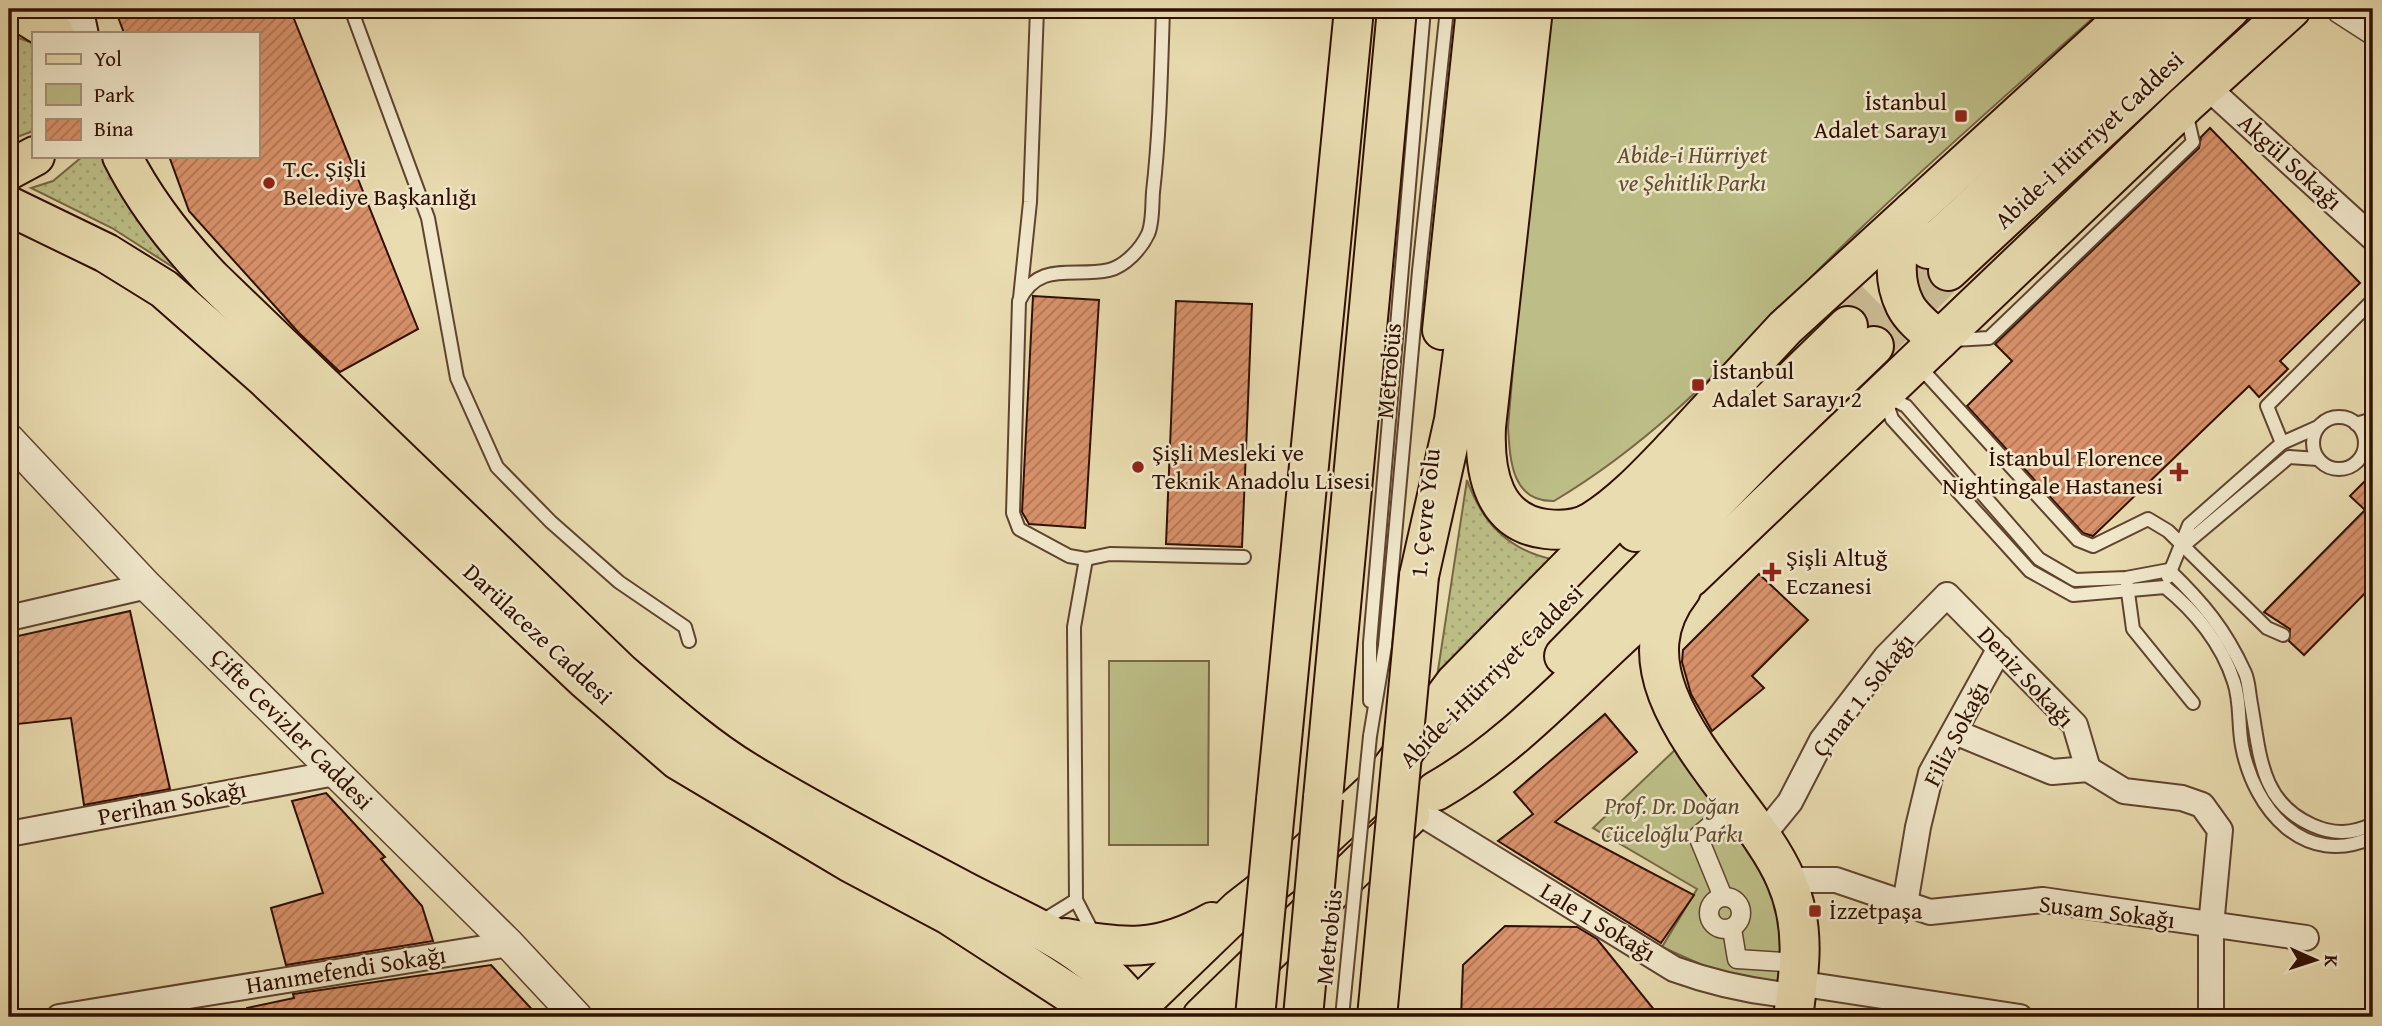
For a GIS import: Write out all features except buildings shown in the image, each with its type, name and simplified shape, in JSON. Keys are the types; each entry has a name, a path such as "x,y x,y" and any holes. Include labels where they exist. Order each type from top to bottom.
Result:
{"main road":[{"path":"76,9 81,32"},
{"path":"1255,1017 1354,9"},
{"path":"1303,1017 1397,9"},
{"name":"1. Çevre Yolu","path":"1377,1017 1476,9"},
{"path":"1419,576 1458,393 1508,9"},
{"path":"1534,9 1486,427 1485,458 1492,488 1502,507 1518,521 1535,528 1574,529 1591,523 1609,510 1673,449 1784,328 2134,9"},
{"name":"Abide-i Hürriyet Caddesi","path":"2187,9 1938,260 2230,9"},
{"path":"1426,800 1473,770 1507,743 1660,600 1691,577 2195,96 2291,9"},
{"path":"9,12 23,14 52,32"},
{"path":"9,170 32,158"},
{"name":"Darülaceze Caddesi","path":"123,158 151,208 176,242 211,278 621,673 672,717 748,773 966,892 1044,930 1115,981 1133,1015"},
{"name":"Darülaceze Caddesi","path":"9,206 106,253 164,289 264,377 586,680 678,760 851,863 949,915 1080,1000 1133,1015"},
{"path":"1914,209 1899,240 1897,259 1904,303 1927,352"},
{"path":"1899,278 1916,292 1937,300 1956,302 1986,297"},
{"path":"1784,328 1815,313 1836,309 1856,309 1875,316 1895,338 1898,355 1896,374 1884,395"},
{"name":"Abide-i Hürriyet Caddesi","path":"1133,1015 1166,978 1219,932 1239,909 1288,871 1374,792 1861,336 1761,454 1426,800 1202,1017"},
{"path":"1374,792 1455,683 1642,493 1673,449"},
{"path":"1691,577 1669,606 1660,639 1662,670 1671,706 1687,736 1763,835 1786,880 1798,915 1802,963 1791,992"},
{"path":"1044,930 1127,948 1165,943 1190,935 1239,909"},
{"path":"1017,961 1039,989 1050,1017"}],"street":[{"path":"2342,9 2373,29"},
{"name":"Akgül Sokağı","path":"2195,96 2373,238"},
{"name":"Çifte Cevizler Caddesi","path":"9,439 147,586 509,944 577,1017"},
{"path":"9,618 147,586"},
{"name":"Çınar 1. Sokağı","path":"1763,835 1790,802 1822,740 1878,667 1947,595"},
{"name":"Deniz Sokağı","path":"1947,595 2076,726 2088,769"},
{"name":"Filiz Sokağı","path":"1905,904 1917,827 1931,773 2000,649"},
{"path":"1955,732 2052,772 2088,769 2124,791 2182,798 2202,805 2220,830 2211,926 2211,1017"},
{"name":"Perihan Sokağı","path":"9,834 335,773"},
{"name":"Lale 1 Sokağı","path":"1426,800 1674,969 1740,989 1791,992"},
{"path":"1723,897 1698,836 1727,811"},
{"name":"Susam Sokağı","path":"1786,880 1836,880 1930,912 2043,900 2306,938"},
{"path":"1723,897 1732,898 1739,904 1742,914 1739,923 1732,929 1723,930 1714,926 1709,918 1709,909 1723,897"},
{"path":"1732,929 1737,959 1791,992 1810,985 2021,1017"},
{"name":"Hanımefendi Sokağı","path":"58,1017 509,944"}],"lane":[{"path":"351,9 428,218 457,378 497,467 551,522 619,582 685,627 689,641"},
{"path":"1037,9 1030,202 1019,301 1013,513 1019,529 1069,556 1086,559 1110,554 1244,556"},
{"path":"1019,301 1025,289 1046,274 1107,270 1121,265 1149,233 1158,150 1163,9"},
{"name":"Metrobüs","path":"1370,736 1370,643 1424,9"},
{"name":"Metrobüs","path":"1342,1017 1370,736 1385,646 1419,271 1447,9"},
{"path":"2195,96 2193,142 1989,338 1927,352 2078,540 2094,546 2148,519 2168,531 2267,628 2283,635"},
{"path":"2282,443 2267,406 2373,300"},
{"path":"1884,395 1906,406 2039,559 2075,580 2165,587 2192,608 2214,642 2234,682 2242,747 2251,780 2264,805 2293,833 2315,844 2340,849 2373,838"},
{"path":"1884,395 1892,419 2030,571 2073,595 2127,584 2169,570"},
{"path":"2165,587 2169,570 2182,547 2189,525 2282,443 2332,418 2349,419 2362,431 2365,449 2356,464 2340,470 2332,469 2318,459 2289,457 2182,547"},
{"path":"2356,424 2373,419"},
{"path":"2318,427 2313,443 2318,459"},
{"path":"1086,559 1074,627 1076,900 1093,933 1104,945"},
{"path":"2169,570 2207,607 2246,675 2261,757 2271,793 2298,819 2327,832 2357,832 2373,824"},
{"path":"2127,584 2133,629 2193,703"},
{"path":"1044,930 1054,915 1076,900"}],"green space":[{"name":"Abide-i Hürriyet ve Şehitlik Parkı","path":"1544,9 2103,9 1889,202 1678,409 1639,442 1554,501 1529,494 1521,486 1512,465 1508,427"},
{"path":"9,35 32,43 32,131 9,140"},
{"path":"81,158 102,158 182,273 112,228 31,188 53,181"},
{"path":"1467,480 1480,509 1498,532 1521,548 1551,559 1435,690"},
{"path":"1109,661 1209,661 1208,845 1109,845"},
{"name":"Prof. Dr. Doğan Cüceloğlu Parkı","path":"1678,747 1741,835 1766,883 1784,934 1782,988 1738,981 1662,947 1697,889 1593,828"}],"tunnel":[{"path":"1848,326 1919,257"},
{"path":"1874,346 1948,271"}],"place":[{"name":"İstanbul Adalet Sarayı","path":"1961,116"},
{"name":"T.C. Şişli Belediye Başkanlığı","path":"269,183"},
{"name":"İstanbul Adalet Sarayı 2","path":"1698,385"},
{"name":"Şişli Mesleki ve Teknik Anadolu Lisesi","path":"1138,467"},
{"name":"İstanbul Florence Nightingale Hastanesi","path":"2179,472"},
{"name":"Şişli Altuğ Eczanesi","path":"1772,572"},
{"name":"İzzetpaşa","path":"1815,911"}]}
